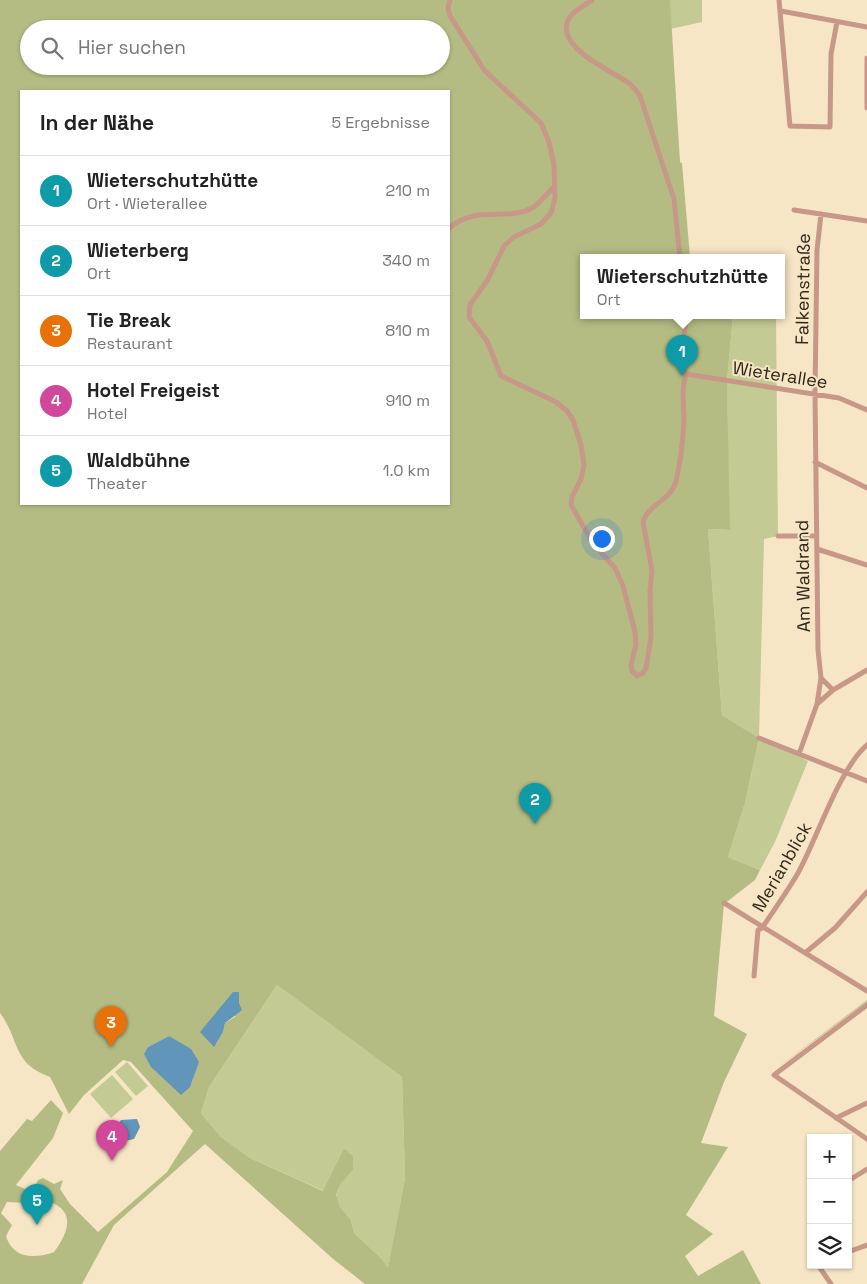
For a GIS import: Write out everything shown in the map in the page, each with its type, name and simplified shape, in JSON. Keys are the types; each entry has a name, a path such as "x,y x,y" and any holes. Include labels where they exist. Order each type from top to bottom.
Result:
{"street":[{"path":"450,0 448,8 450,16 476,58 495,81 543,126 551,149 555,186 554,204 548,217 538,226 519,234 506,244 488,279 470,305 468,314 471,322 487,342 501,376 556,402 567,411 573,420 581,445 584,465 573,494 572,505 594,545 615,568 623,586 635,632 636,645 631,668 637,676 643,673 646,668 651,630 650,589 652,571 643,522 650,511 669,495 676,482 682,441 683,385 686,374 680,357 686,319"},
{"path":"592,0 571,16 568,23 569,33 575,45 586,57 626,81 640,96 674,199 680,254"},
{"path":"779,0 790,126 830,126 831,54 837,22"},
{"path":"781,11 867,26"},
{"path":"867,58 867,108"},
{"path":"450,227 469,216 526,210 535,206 555,186"},
{"path":"794,210 867,221"},
{"name":"Falkenstraße","path":"815,394 817,250 821,214"},
{"name":"Wieterallee","path":"686,374 815,394 843,400 867,410"},
{"name":"Am Waldrand","path":"799,754 817,704 821,678 818,650 815,394"},
{"path":"815,462 867,488"},
{"path":"778,536 816,536"},
{"path":"817,549 867,565"},
{"path":"817,704 833,690 867,670"},
{"path":"821,678 833,690"},
{"path":"759,738 867,781"},
{"name":"Merianblick","path":"754,976 758,930 762,928 797,874 847,773 859,752 867,745"},
{"path":"805,953 835,928 867,892"},
{"path":"724,903 867,991"},
{"path":"867,1005 774,1074 867,1139"},
{"path":"836,1118 867,1103"},
{"path":"851,1179 867,1169"},
{"path":"852,1251 867,1245"},
{"path":"824,1269 831,1284"}],"green space":[{"path":"0,0 670,0 680,162 682,163 690,254 580,254 580,319 733,319 727,382 730,530 708,529 722,715 759,738 745,803 728,857 760,870 755,880 724,904 714,1016 747,1034 724,1082 701,1143 728,1147 686,1215 713,1234 685,1256 698,1276 743,1250 761,1284 365,1284 332,1258 205,1144 114,1225 82,1284 0,1284 0,1151 27,1119 32,1121 51,1100 63,1113 53,1138 16,1185 32,1192 38,1180 43,1178 54,1184 63,1180 60,1189 70,1204 98,1232 167,1172 193,1131 131,1062 123,1060 84,1095 69,1114 50,1077 37,1071 22,1057 0,1013","holes":["277,985 402,1077 405,1178 388,1268 382,1259 354,1233 351,1220 340,1207 336,1195 340,1185 353,1170 353,1156 344,1148 323,1191 250,1158 221,1137 201,1113 209,1087","236,1016 225,1023 223,1032 214,1046 201,1032 211,1020","169,1036 193,1079 190,1086 174,1088 157,1071 148,1047","41,1199 60,1207 65,1213 67,1227 54,1252 39,1256 26,1255 19,1253 9,1244 6,1236 12,1225 1,1213 7,1202 25,1203"]},
{"path":"670,0 702,0 702,22 670,29"},
{"path":"733,319 776,319 778,536 764,539 759,737 808,761 775,842 760,870 728,857 745,803 759,738 722,715 708,529 729,530 727,382"},
{"path":"277,985 402,1077 405,1178 388,1269 382,1259 354,1233 351,1220 340,1207 336,1196 340,1185 353,1170 353,1156 344,1148 324,1191 250,1158 221,1137 201,1113 209,1087"},
{"path":"867,1000 867,1002 769,1074"},
{"path":"127,1062 148,1086 136,1096 115,1072"},
{"path":"112,1075 133,1099 111,1118 90,1094"}],"water":[{"path":"233,992 239,992 239,1003 242,1010 225,1023 223,1032 214,1047 200,1032"},
{"path":"169,1036 191,1049 199,1062 190,1087 181,1095 151,1067 144,1054 148,1047"},
{"path":"137,1119 140,1127 134,1139 125,1141 126,1138 119,1134 117,1135 115,1128 121,1120"}],"place":[{"name":"Wieterschutzhütte","path":"682,376"},
{"name":"Wieterberg","path":"535,824"},
{"name":"Tie Break","path":"111,1047"},
{"name":"Hotel Freigeist","path":"112,1161"},
{"name":"Waldbühne","path":"37,1225"}]}
